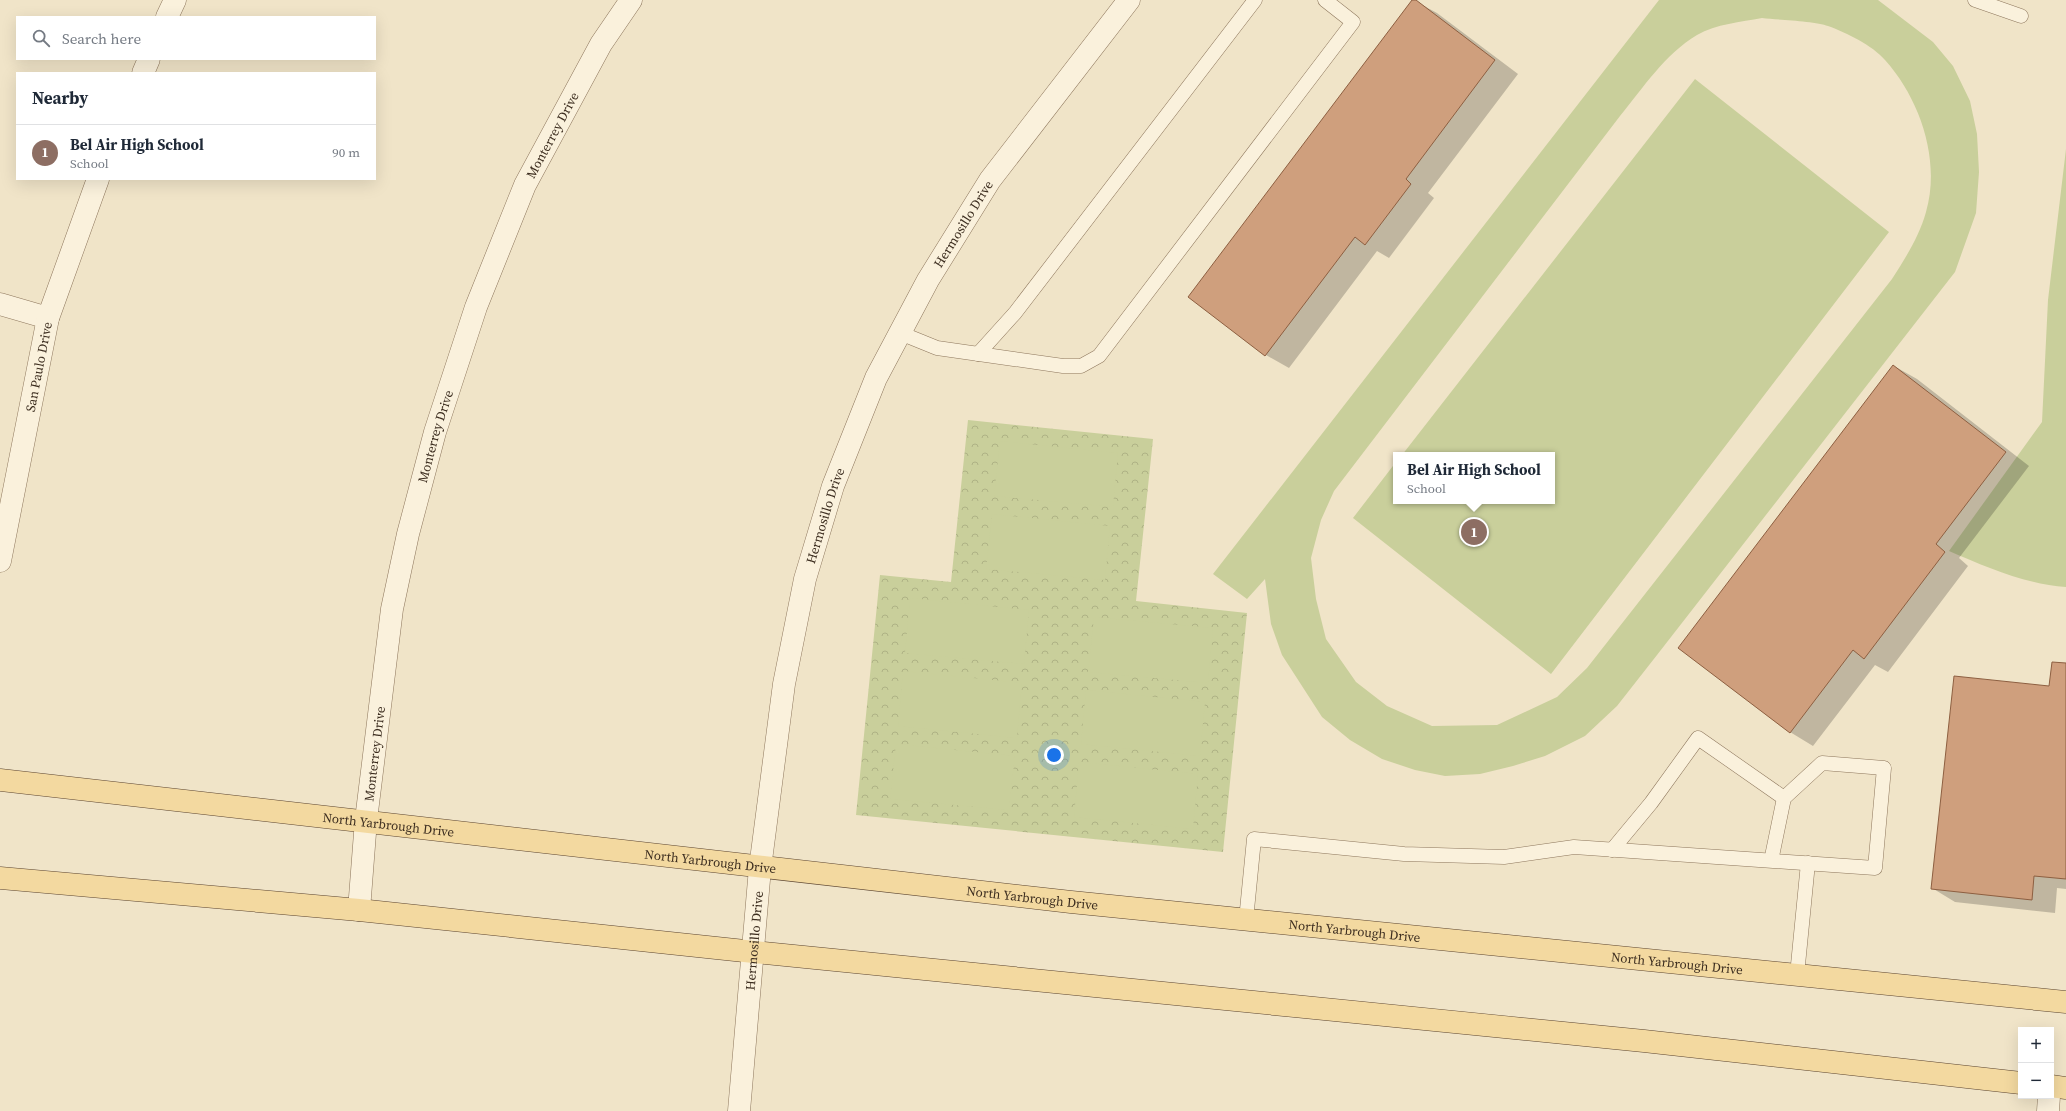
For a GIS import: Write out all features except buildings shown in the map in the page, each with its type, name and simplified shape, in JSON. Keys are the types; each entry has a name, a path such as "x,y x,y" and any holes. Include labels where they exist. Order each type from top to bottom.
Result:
{"main road":[{"name":"North Yarbrough Drive","path":"0,780 366,820 760,868 1246,920 2066,1002"},
{"path":"0,878 359,910 754,952 1652,1042 2018,1083"},
{"path":"2054,1086 2066,1088"}],"street":[{"path":"167,16 175,0"},
{"name":"Monterrey Drive","path":"359,910 366,820 392,609 408,534 435,432 458,356 525,185 601,44 631,0"},
{"name":"Hermosillo Drive","path":"739,1111 754,952 760,868 784,684 805,579 833,486 876,378 928,280 990,180 1129,0"},
{"path":"143,72 149,60"},
{"name":"San Paulo Drive","path":"0,561 48,318 98,180"},
{"path":"0,304 48,318"},
{"path":"2048,1111 2049,1099"}],"lane":[{"path":"978,354 1015,313 1255,0"},
{"path":"900,333 937,348 1063,366 1081,366 1099,356 1353,22 1325,0"},
{"path":"1975,0 2020,16"},
{"path":"1612,850 1651,803 1698,738 1784,798"},
{"path":"1246,920 1254,839 1404,854 1504,857 1574,846 1612,850 1874,868 1884,768 1822,763 1784,798 1771,860"},
{"path":"1797,975 1808,863"}],"green space":[{"path":"1659,0 1878,0 1933,42 1953,66 1970,101 1977,134 1979,172 1976,213 1955,272 1617,706 1585,736 1545,756 1480,774 1445,776 1415,770 1382,759 1350,740 1322,717 1282,655 1271,624 1265,579 1247,599 1213,574","holes":["1762,18 1822,24 1843,32 1873,49 1885,60 1897,76 1908,93 1924,131 1929,151 1931,172 1930,192 1926,212 1912,247 1892,279 1587,668 1557,697 1497,725 1432,726 1387,706 1356,682 1326,639 1316,599 1311,558 1321,520 1334,491 1620,116 1665,62 1685,43 1704,31 1729,24"]},
{"path":"1695,79 1889,232 1551,674 1353,518 1393,466 1393,504 1555,504 1555,452 1404,452"},
{"path":"2066,149 2066,587 2021,579 1991,569 1949,551 2042,422 2048,300"},
{"path":"968,420 1153,439 1136,601 1247,613 1223,852 856,815 880,575 951,582"},
{"path":"1000,441 1118,453 1113,507 994,496"},
{"path":"992,514 1110,526 1105,580 986,569"},
{"path":"910,598 1029,610 1024,664 905,653"},
{"path":"1094,617 1213,628 1208,683 1088,672"},
{"path":"903,671 1022,683 1017,738 898,726"},
{"path":"1086,690 1205,702 1200,756 1081,744"},
{"path":"896,744 1015,756 1009,810 890,799"},
{"path":"1079,762 1198,774 1193,829 1074,817"}],"place":[{"name":"Bel Air High School","path":"1474,532"}]}
